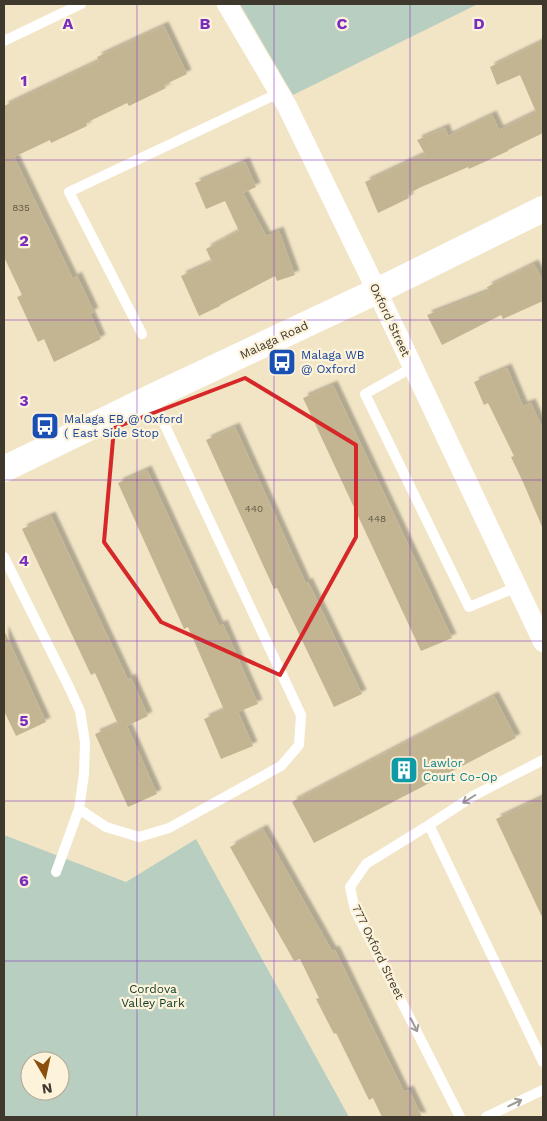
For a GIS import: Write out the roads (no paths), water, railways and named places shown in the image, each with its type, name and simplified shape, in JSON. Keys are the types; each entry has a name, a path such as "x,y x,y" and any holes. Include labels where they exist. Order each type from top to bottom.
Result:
{"street":[{"name":"Oxford Street","path":"227,4 287,106 543,642"},
{"name":"Malaga Road","path":"4,469 152,397 377,292 543,209"}],"lane":[{"path":"4,41 81,4"},
{"path":"142,334 68,192 279,92"},
{"path":"412,367 366,394 470,607 517,587"},
{"path":"79,809 106,826 139,837 169,828 281,766 299,745 301,715 152,397"},
{"path":"4,557 70,687 80,711 85,742 84,774 79,809 56,872"},
{"name":"777 Oxford Street","path":"460,1117 355,910 350,887 366,864 430,826 473,796 543,760"},
{"path":"430,826 543,1062"},
{"path":"486,1117 543,1090"}],"place":[{"name":"Malaga WB @ Oxford","path":"282,362"},
{"name":"Malaga EB @ Oxford ( East Side Stop","path":"45,426"},
{"name":"Lawlor Court Co-Op","path":"404,770"}],"park label":[{"name":"Cordova Valley Park","path":"153,996"}]}
